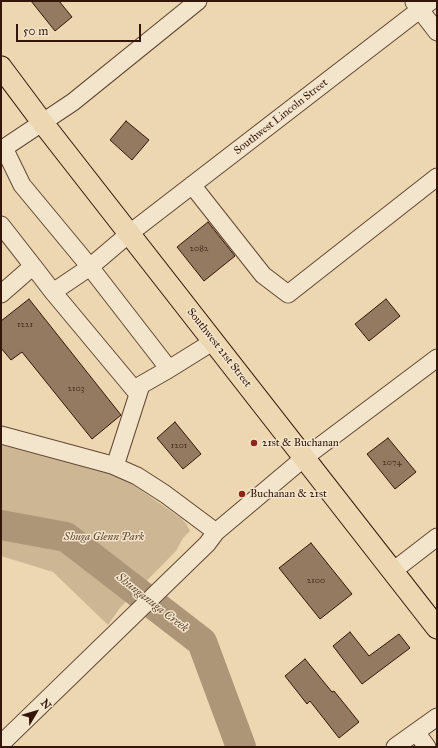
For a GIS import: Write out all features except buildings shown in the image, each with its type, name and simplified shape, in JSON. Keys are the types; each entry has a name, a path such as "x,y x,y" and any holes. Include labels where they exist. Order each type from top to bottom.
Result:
{"main road":[{"name":"Southwest 21st Street","path":"1,67 42,122 437,628"}],"street":[{"path":"169,369 90,267 22,185 6,168 3,148 73,102 198,1"},
{"path":"422,4 437,32"},
{"name":"Southwest Lincoln Street","path":"53,292 90,267 130,233 422,4"},
{"path":"192,185 263,274 288,294 437,177"},
{"path":"1,225 53,292 138,394"},
{"path":"1,294 33,266"},
{"path":"115,466 141,385 214,341"},
{"path":"1,744 193,558 207,544 216,532 304,458 437,358"},
{"path":"1,434 115,466 143,479 216,532"},
{"path":"393,571 437,537"},
{"path":"395,747 437,717"},
{"path":"416,732 427,747"}],"green space":[{"name":"Shuga Glenn Park","path":"1,444 116,475 132,484 182,519 187,525 190,531 183,538 176,551 119,609 108,625 53,572 1,556"}],"waterway":[{"name":"Shunganuga Creek","path":"1,525 66,537 202,642 241,747"}],"place":[{"name":"21st & Buchanan","path":"254,443"},
{"name":"Buchanan & 21st","path":"242,494"}]}
